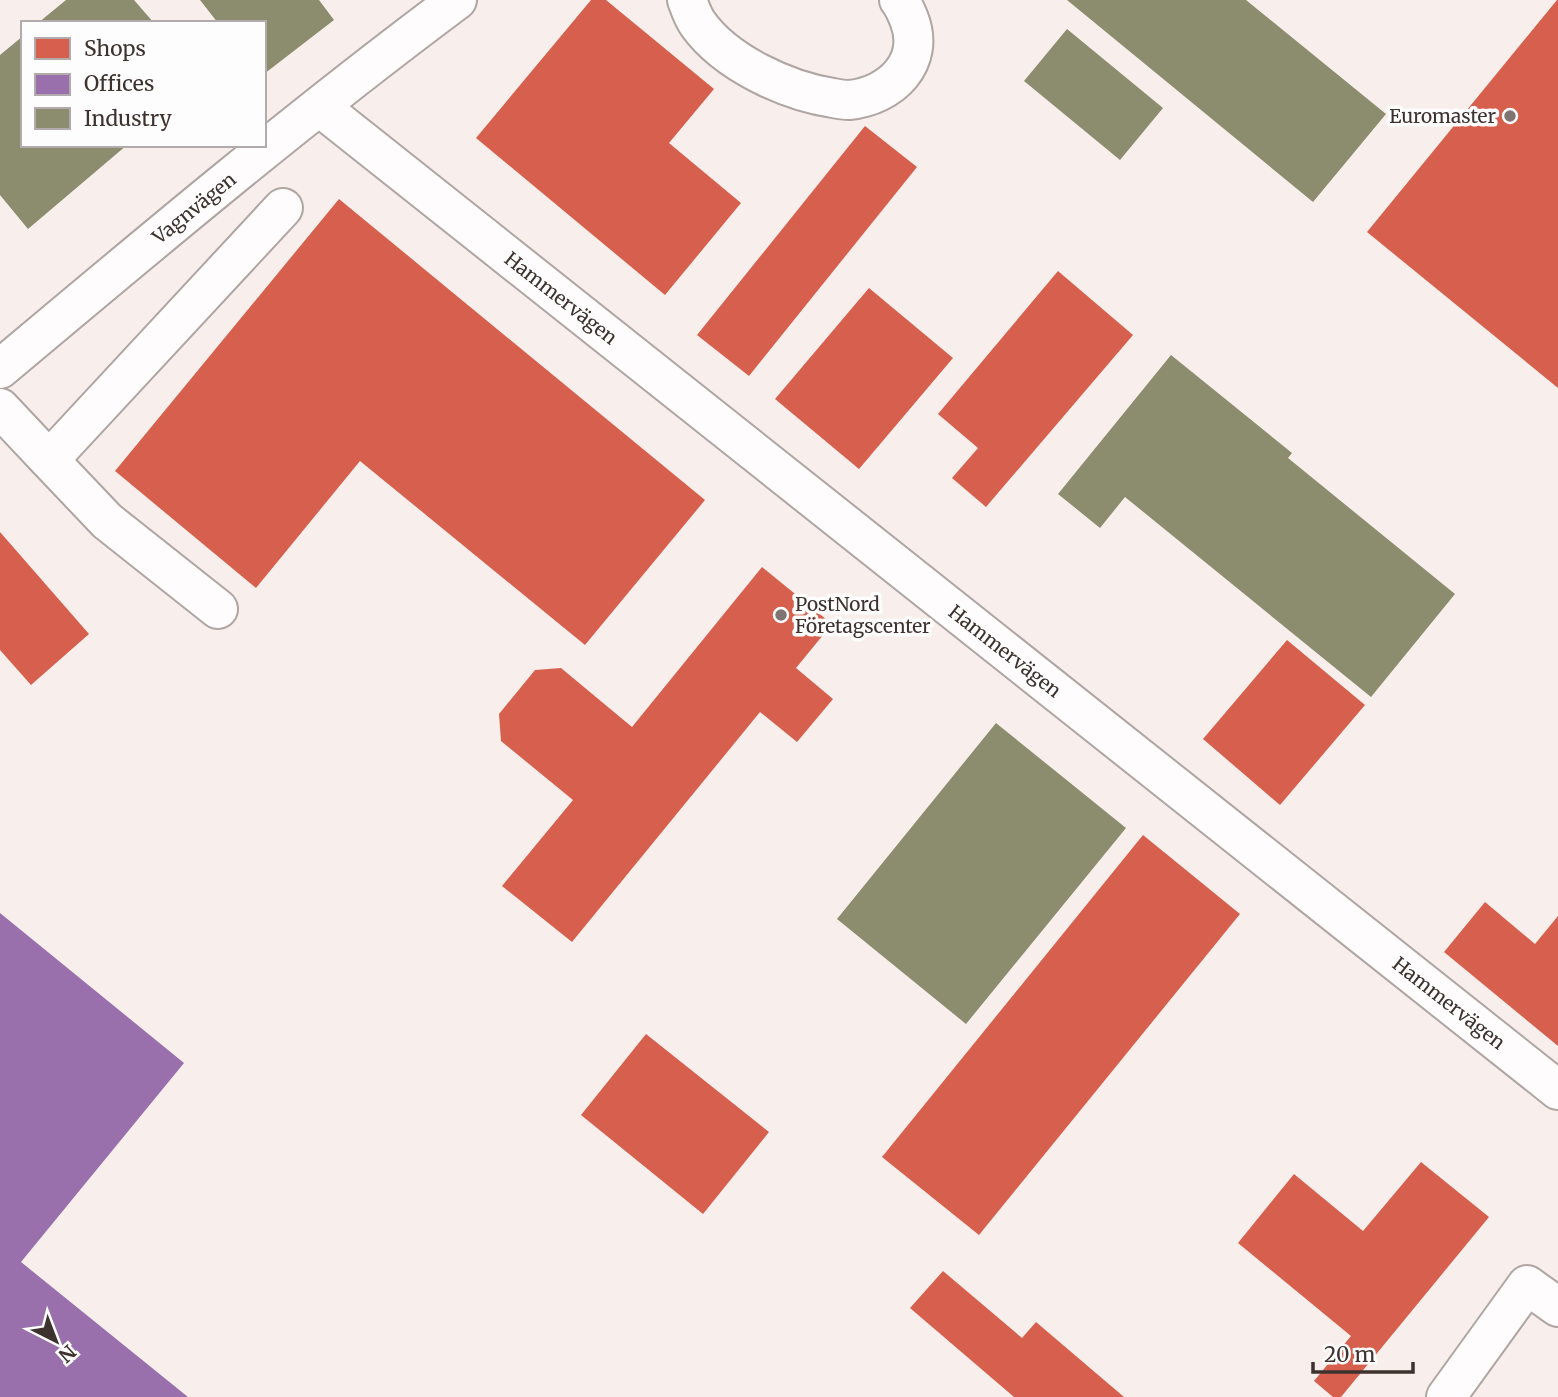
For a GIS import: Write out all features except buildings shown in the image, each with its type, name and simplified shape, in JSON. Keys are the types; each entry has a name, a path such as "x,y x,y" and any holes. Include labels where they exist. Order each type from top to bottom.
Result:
{"street":[{"name":"Vagnvägen","path":"0,369 151,242 457,0"},
{"path":"687,0 698,23 712,40 738,62 767,78 816,95 848,100 886,88 902,74 910,61 914,47 912,27 899,0"},
{"name":"Hammervägen","path":"320,107 1558,1090"},
{"path":"49,460 284,208"},
{"path":"0,408 107,521 218,609"},
{"path":"1446,1397 1527,1285 1558,1307"}],"place":[{"name":"Euromaster","path":"1510,116"},
{"name":"PostNord Företagscenter","path":"781,615"}]}
